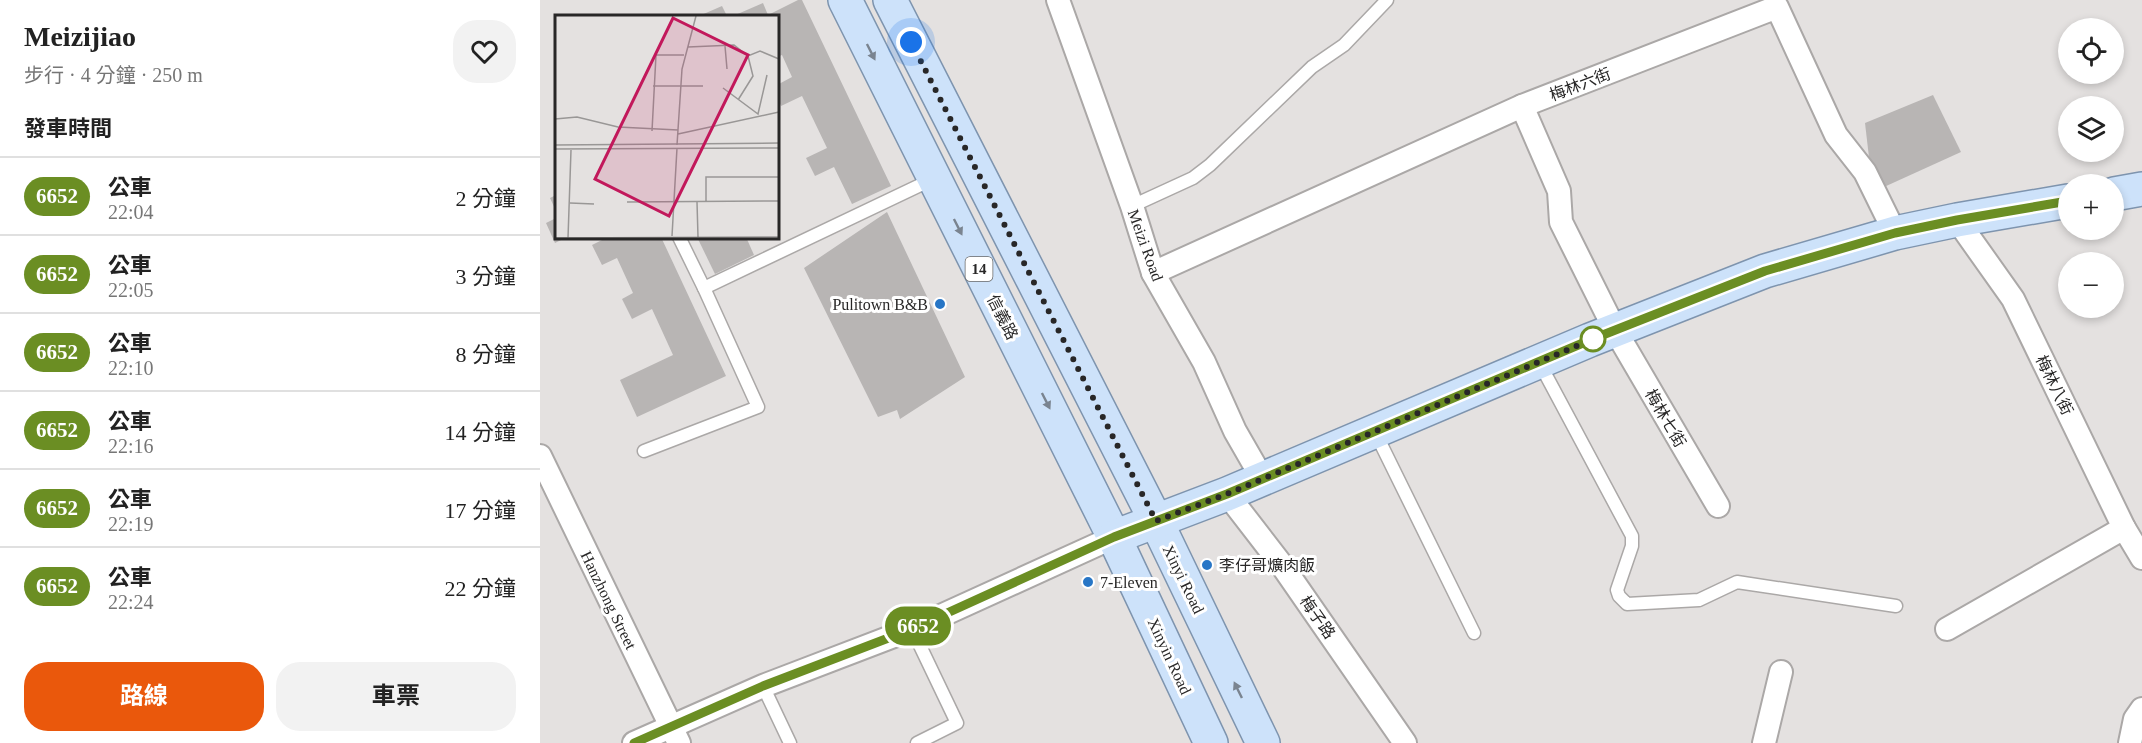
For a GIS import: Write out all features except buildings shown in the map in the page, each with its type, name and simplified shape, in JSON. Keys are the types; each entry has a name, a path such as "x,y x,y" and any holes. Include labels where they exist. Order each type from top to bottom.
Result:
{"main road":[{"name":"信義路","path":"844,0 1114,537"},
{"name":"Xinyi Road","path":"890,0 1156,521 1263,743"},
{"path":"2124,192 2142,189"},
{"path":"1114,537 1227,494 1539,361 1765,271 1895,233 2058,203"},
{"name":"Xinyin Road","path":"1114,537 1211,743"}],"street":[{"name":"Meizi Road","path":"1059,0 1132,206 1153,273 1204,362 1235,431 1262,478"},
{"name":"梅林六街","path":"1153,273 1522,106 1777,7 1836,135 1865,172 1895,233"},
{"name":"梅林七街","path":"1522,106 1559,191 1561,222 1615,330 1718,506"},
{"name":"梅林八街","path":"1957,220 2013,299 2124,528 2142,558"},
{"name":"Hanzhong Street","path":"540,456 675,735"},
{"name":"梅子路","path":"1227,494 1281,564 1406,743"},
{"path":"1947,629 2124,528"},
{"path":"634,743 675,735 763,686 912,629 1114,537"},
{"path":"1764,743 1780,672"},
{"path":"2130,743 2135,719 2142,709"}],"lane":[{"path":"1132,206 1194,178 1312,67 1344,45 1387,0"},
{"path":"704,288 934,178"},
{"path":"644,451 758,407 679,238"},
{"path":"1539,361 1632,536 1632,546 1617,590 1627,604 1699,600 1737,582 1896,606"},
{"path":"1374,430 1474,633"},
{"path":"912,629 957,723 917,743"},
{"path":"763,686 790,743"}],"bus line":[{"name":"6652","path":"634,743 763,686 912,629 1114,537 1227,494 1590,340 1765,271 1895,233 2058,203"}],"place":[{"name":"Pulitown B&B","path":"940,304"},
{"name":"李仔哥爌肉飯","path":"1207,565"},
{"name":"7-Eleven","path":"1088,582"}],"route":[{"path":"911,42 1156,521 1227,494 1593,339"}]}
